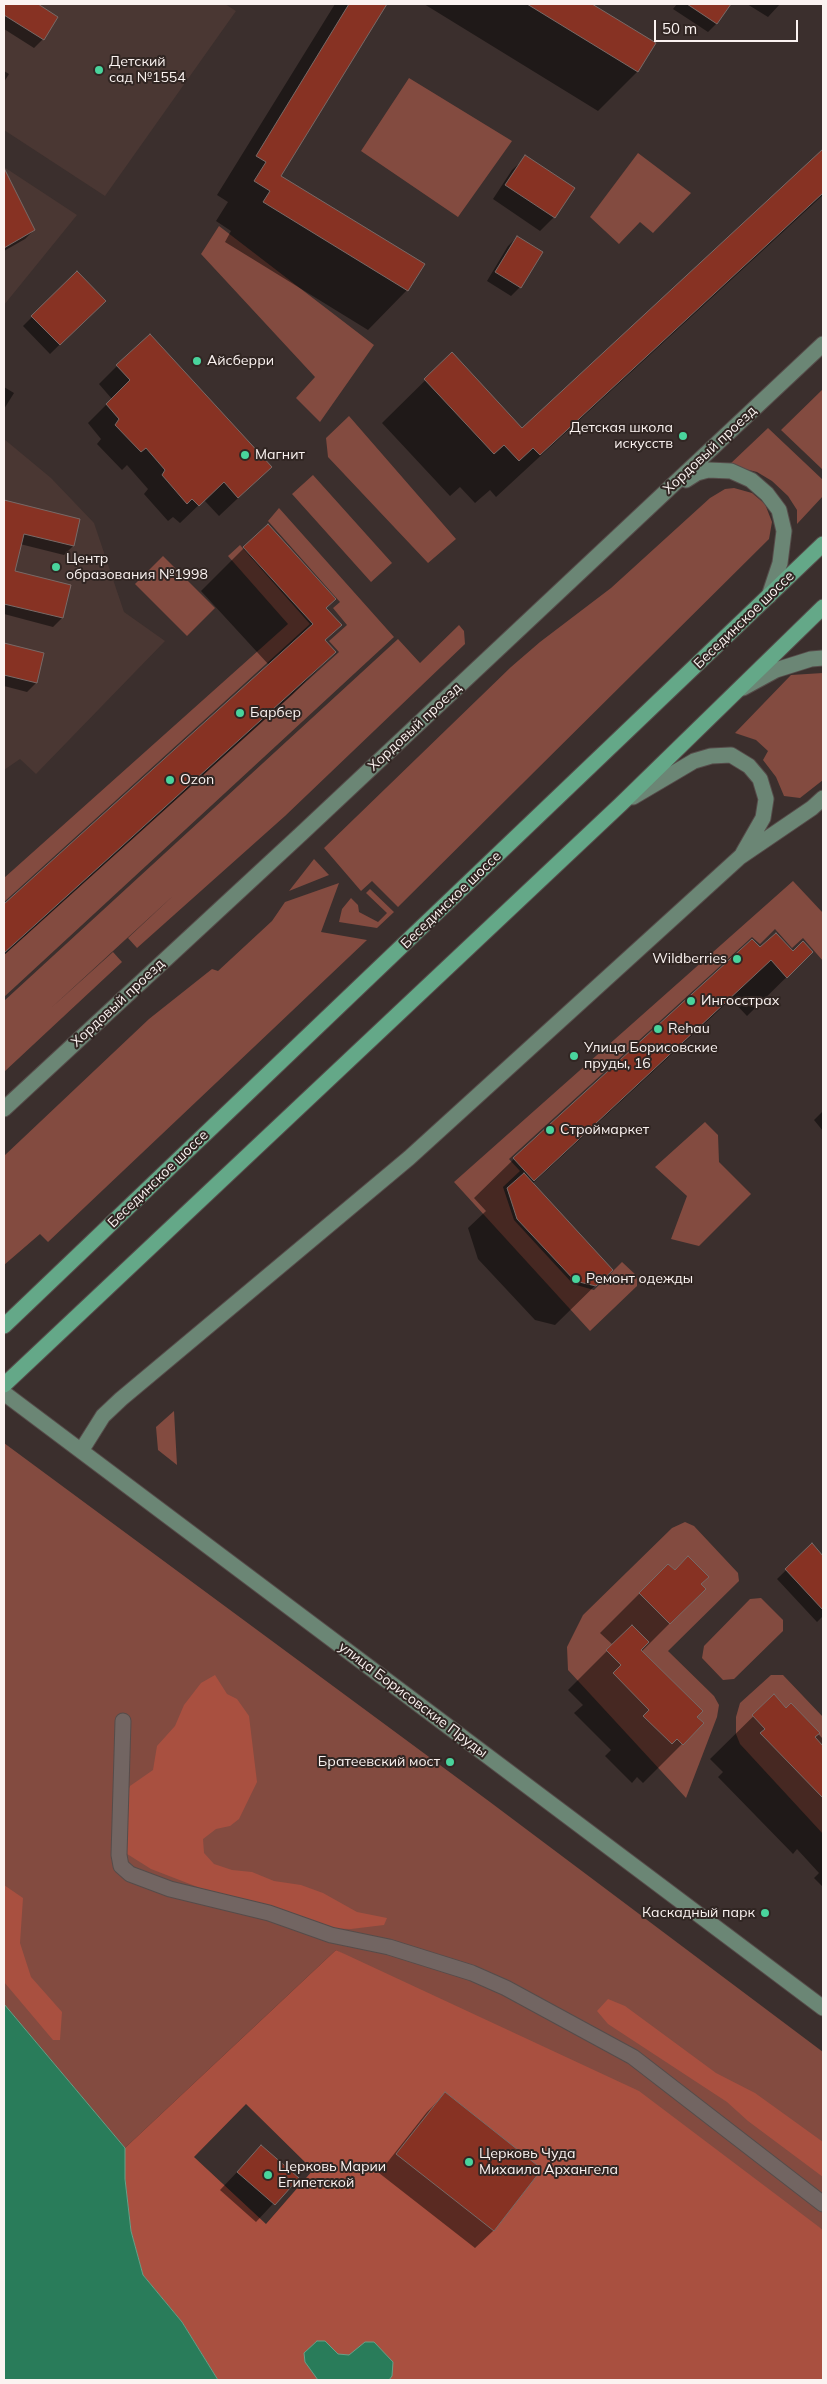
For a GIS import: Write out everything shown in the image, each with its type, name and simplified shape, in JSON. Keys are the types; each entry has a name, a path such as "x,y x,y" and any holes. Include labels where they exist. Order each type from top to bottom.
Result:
{"main road":[{"name":"Хордовый проезд","path":"4,1109 308,828 823,344"},
{"path":"667,491 697,473 708,470 731,471 750,480 767,494 779,510 784,531 780,563 770,596"},
{"name":"Бесединское шоссе","path":"4,1326 823,544"},
{"path":"4,1385 621,804 823,607"},
{"path":"729,697 776,670 811,659 823,658"},
{"path":"621,804 694,760 711,756 732,755 749,766 760,779 766,799 763,818 740,857"},
{"path":"81,1451 103,1416 120,1399 409,1158 740,857 812,808 823,798"},
{"name":"улица Борисовские Пруды","path":"4,1393 823,2008"}],"street":[{"path":"123,1721 119,1854 121,1866 130,1874 170,1889 269,1913 332,1935 389,1947 472,1973 506,1988 633,2057 823,2204"}],"shaded area":[{"name":"Детский сад №1554","path":"4,4 225,4 236,11 105,196 4,130"},
{"path":"409,78 512,141 458,217 361,151"},
{"path":"638,153 691,193 653,233 640,222 619,244 590,217"},
{"path":"4,167 77,215 4,305"},
{"path":"219,226 374,345 320,422 296,398 315,377 201,254"},
{"path":"823,389 823,470 781,430"},
{"path":"349,416 456,539 428,563 328,457 326,438"},
{"path":"768,428 823,480 823,496 797,524 797,510 788,496 772,481 757,472 729,465"},
{"name":"Центр образования №1998","path":"4,439 51,478 94,523 124,612 165,641 36,774 20,759 4,770"},
{"path":"313,475 392,563 371,582 292,494"},
{"path":"734,488 752,493 765,504 772,522 769,539 398,907 372,881 361,891 324,848 511,667 540,642 611,588 710,498 725,489"},
{"path":"279,508 394,637 4,997 4,955 339,652 329,641 347,625 333,608 340,602 268,521"},
{"path":"240,545 310,624 4,902 4,878 288,624 228,556"},
{"path":"163,556 215,608 187,636 135,584"},
{"path":"459,625 464,631 465,644 285,816 137,948 128,938 175,894 51,1008 113,952 122,962 4,1072 4,1001 398,639 420,663"},
{"path":"823,673 823,780 800,798 784,796 776,777 763,760 768,751 756,740 735,733 791,675"},
{"path":"314,859 329,875 289,891"},
{"path":"793,881 823,913 823,961 803,938 792,948 775,929 760,944 752,937 509,1159 520,1171 503,1187 514,1220 573,1284 594,1290 622,1262 637,1276 637,1286 590,1331 454,1182"},
{"path":"339,883 321,932 367,940 48,1242 40,1234 4,1265 4,1156 149,1019 212,969 218,971 272,921 285,902"},
{"path":"370,889 394,912 377,928 339,922 342,909 351,898 358,905 359,912 378,922 387,913 366,893"},
{"path":"705,1122 718,1135 719,1162 751,1194 699,1246 671,1239 687,1196 655,1167"},
{"path":"174,1411 177,1465 158,1450 156,1427"},
{"path":"4,1443 490,1802 823,2052 823,2230 336,1950 125,2148 4,2004"},
{"path":"685,1522 694,1526 738,1573 739,1581 668,1651 714,1696 719,1705 717,1717 686,1798 568,1670 567,1647 583,1615 672,1528"},
{"path":"761,1598 783,1620 783,1631 734,1679 723,1680 702,1658 704,1646 750,1599"},
{"path":"215,1675 227,1694 237,1699 249,1716 257,1782 239,1819 230,1826 216,1829 203,1839 204,1853 214,1864 232,1870 252,1872 274,1881 301,1885 323,1893 357,1912 387,1918 384,1925 351,1929 323,1928 208,1891 151,1869 124,1852 122,1805 130,1786 153,1770 157,1746 175,1726 184,1705 201,1683"},
{"path":"771,1675 783,1675 823,1717 823,1834 740,1744 736,1734 736,1717 740,1703"},
{"path":"4,1885 23,1898 20,1943 31,1977 62,2012 60,2040 53,2040 4,1982"},
{"path":"336,1950 639,2091 823,2230 823,2380 218,2380 182,2322 143,2275 131,2231 125,2179 125,2148","holes":["246,2104 313,2170 266,2224 194,2157"]},
{"path":"608,1999 625,2006 716,2073 755,2093 823,2142 823,2177 748,2121 727,2102 608,2024 597,2011"},
{"path":"4,2004 125,2148 125,2179 131,2231 143,2275 182,2322 218,2380 4,2380"},
{"path":"317,2341 325,2341 338,2354 349,2355 365,2342 374,2342 393,2362 392,2376 389,2380 318,2380 305,2362 304,2353"}],"building":[{"path":"4,4 38,4 58,17 44,40 4,15"},
{"path":"349,4 387,4 281,176 425,264 408,291 263,202 270,191 254,181 266,162 256,156"},
{"path":"527,4 592,4 656,43 638,72"},
{"path":"687,4 731,4 717,24"},
{"path":"823,149 823,193 540,455 533,448 519,461 504,445 494,454 424,379 452,352 522,428"},
{"path":"525,155 575,188 555,218 505,185"},
{"path":"4,168 35,230 4,248"},
{"path":"517,236 543,252 521,288 495,272"},
{"path":"77,271 106,301 60,345 31,316"},
{"path":"150,334 272,467 238,498 224,482 199,506 192,499 187,504 162,475 165,470 146,448 141,452 115,425 119,419 106,404 130,380 116,365"},
{"path":"4,500 80,519 74,546 24,534 15,571 71,585 63,618 4,604"},
{"path":"268,524 336,599 326,608 342,625 325,640 336,652 4,953 4,904 313,624 243,547"},
{"path":"4,643 44,653 37,683 4,675"},
{"path":"776,933 793,951 803,941 813,952 787,978 771,960 534,1181 513,1158 752,939 760,947"},
{"path":"524,1173 613,1270 596,1286 575,1281 517,1219 507,1188"},
{"path":"812,1543 823,1556 823,1610 785,1569"},
{"path":"688,1556 709,1577 701,1584 706,1589 670,1624 639,1593 668,1564 675,1570"},
{"path":"632,1625 649,1642 641,1650 703,1711 697,1717 704,1723 683,1745 677,1739 672,1744 643,1716 649,1710 613,1673 621,1665 606,1650"},
{"path":"774,1694 786,1708 791,1703 820,1733 815,1737 823,1746 823,1798 760,1733 765,1729 752,1715"},
{"name":"Церковь Чуда Михаила Архангела","path":"445,2092 542,2169 494,2231 396,2154"},
{"name":"Церковь Марии Египетской","path":"261,2145 299,2178 275,2205 237,2172"}],"place":[{"name":"Детский сад №1554","path":"99,70"},
{"name":"Айсберри","path":"197,361"},
{"name":"Детская школа искусств","path":"683,436"},
{"name":"Магнит","path":"245,455"},
{"name":"Центр образования №1998","path":"56,567"},
{"name":"Барбер","path":"240,713"},
{"name":"Ozon","path":"170,780"},
{"name":"Wildberries","path":"737,959"},
{"name":"Ингосстрах","path":"691,1001"},
{"name":"Rehau","path":"658,1029"},
{"name":"Улица Борисовские пруды, 16","path":"574,1056"},
{"name":"Строймаркет","path":"550,1130"},
{"name":"Ремонт одежды","path":"576,1279"},
{"name":"Братеевский мост","path":"450,1762"},
{"name":"Каскадный парк","path":"765,1913"},
{"name":"Церковь Чуда Михаила Архангела","path":"469,2162"},
{"name":"Церковь Марии Египетской","path":"268,2175"}]}
